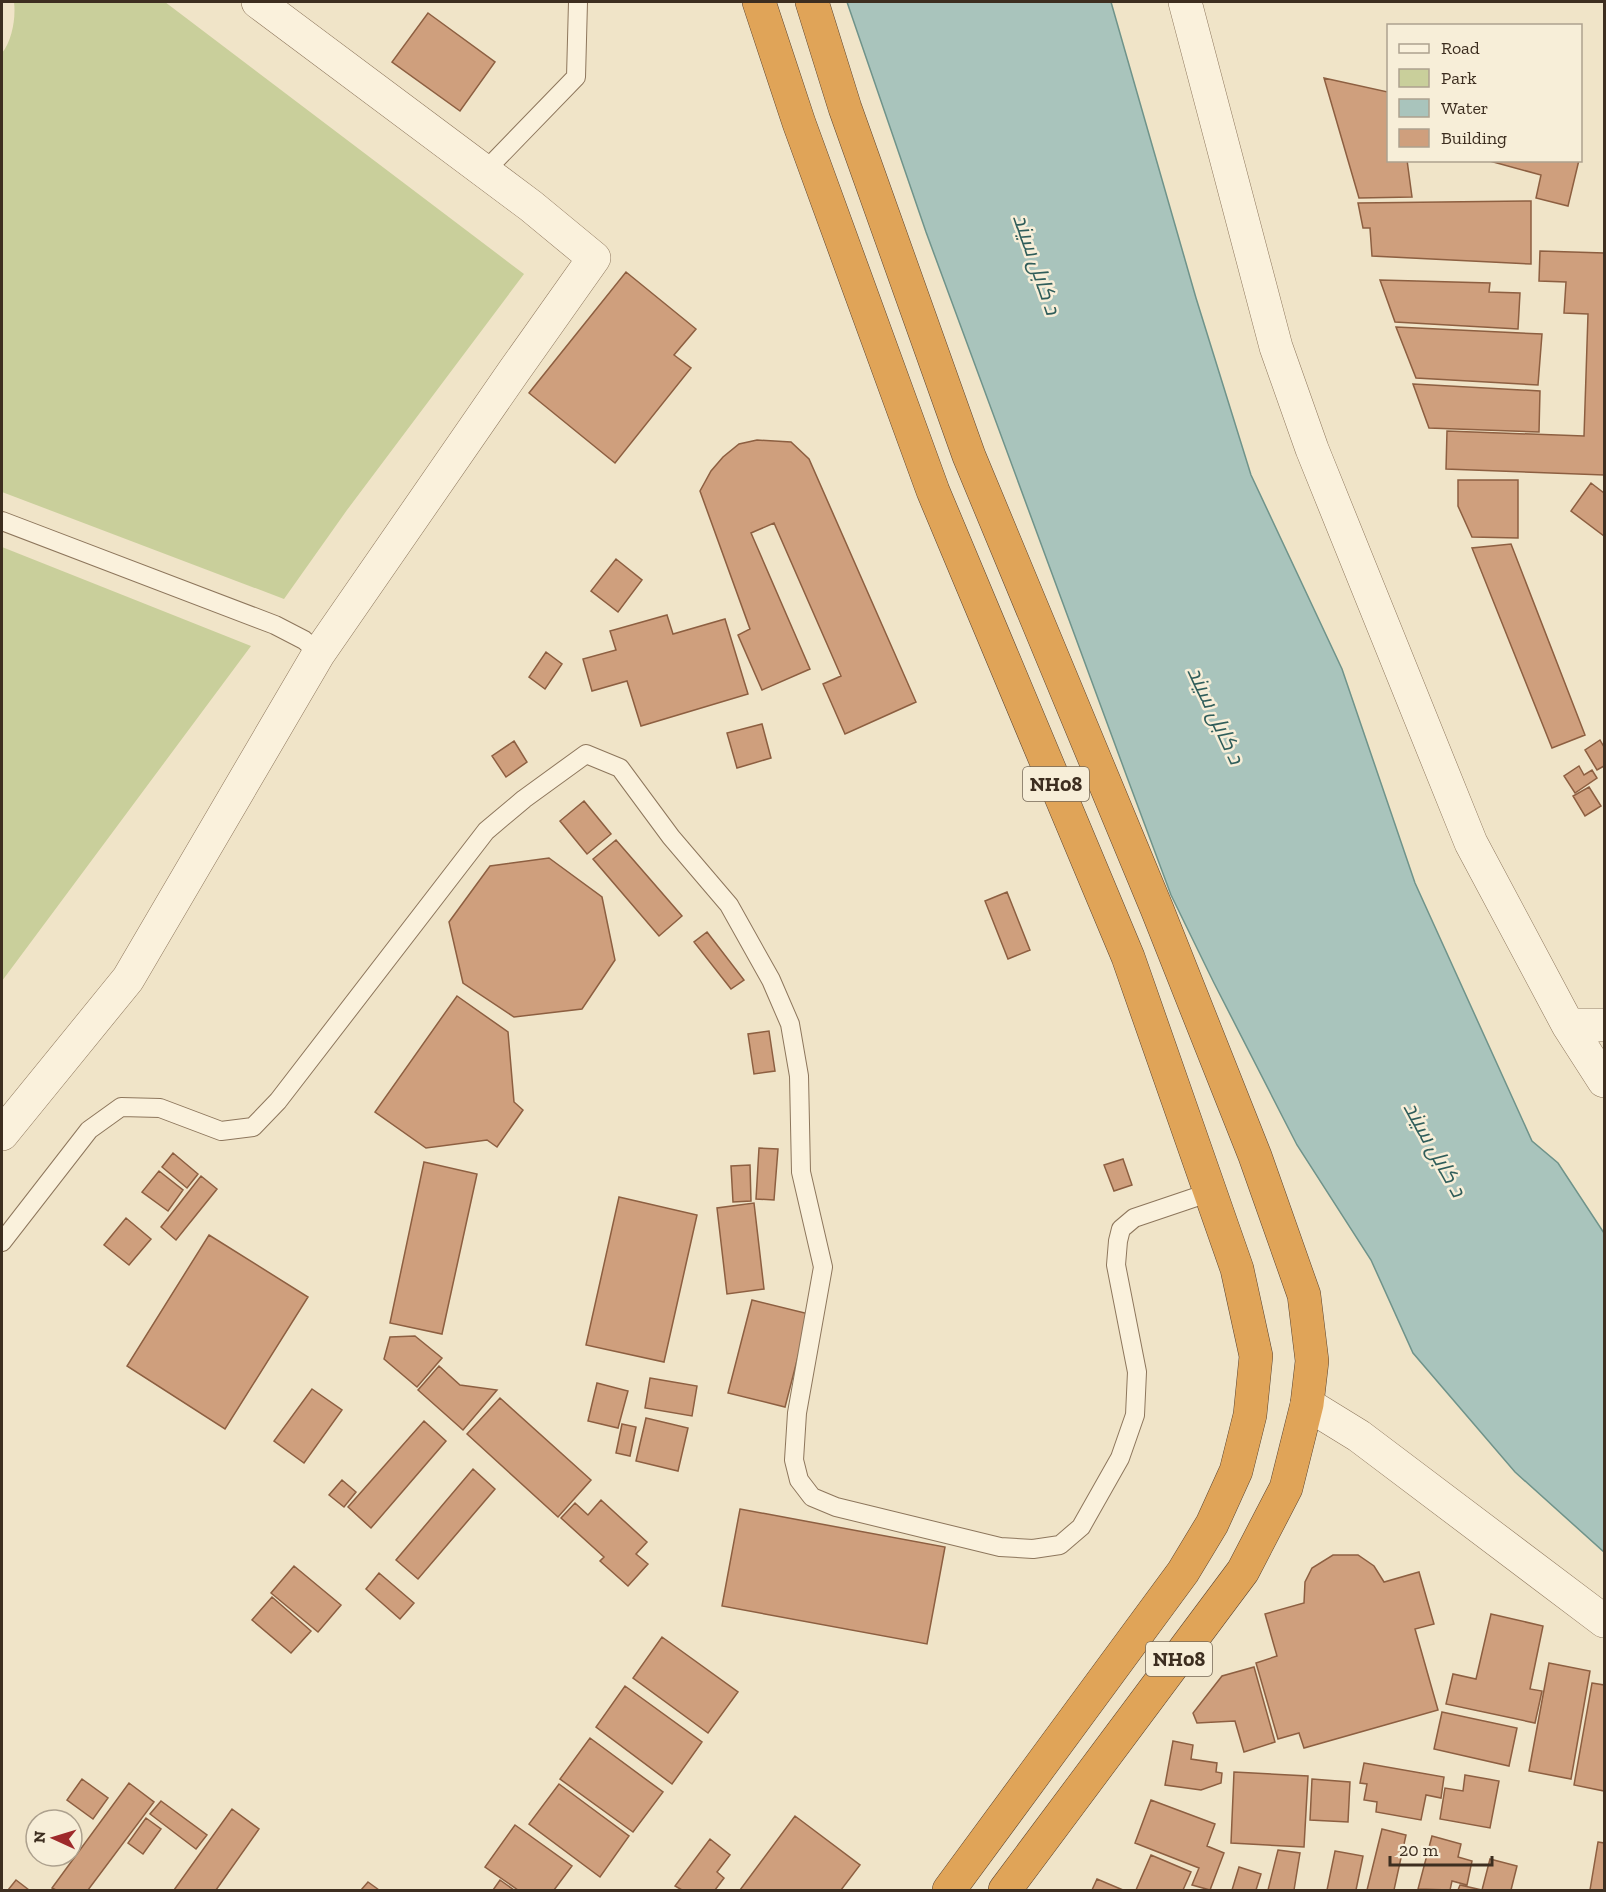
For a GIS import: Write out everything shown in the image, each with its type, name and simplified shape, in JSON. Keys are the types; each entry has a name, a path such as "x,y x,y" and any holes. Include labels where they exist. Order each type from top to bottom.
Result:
{"highway":[{"name":"NH08","path":"759,2 799,123 933,490 1128,957 1237,1269 1256,1356 1250,1415 1236,1471 1212,1524 1183,1572 949,1890"},
{"name":"NH08","path":"812,2 845,108 969,456 1157,909 1255,1156 1304,1296 1312,1361 1307,1404 1286,1488 1243,1571 1005,1890"}],"street":[{"path":"2,1134 128,979 319,653 594,258 531,206 258,2"},
{"path":"1185,2 1276,347 1312,449 1471,843 1568,1025 1605,1081"},
{"path":"1568,1025 1605,1025"},
{"path":"1307,1404 1359,1436 1605,1621"}],"lane":[{"path":"485,171 576,77 578,2"},
{"path":"2,521 274,625 304,640 319,653"},
{"path":"2,1242 89,1130 121,1107 160,1108 221,1131 253,1127 278,1101 486,831 524,798 586,754 620,768 671,837 729,905 771,980 790,1024 799,1076 801,1172 823,1267 797,1413 794,1460 799,1480 812,1497 836,1507 1000,1547 1033,1549 1060,1545 1081,1527 1092,1508 1120,1458 1135,1414 1137,1372 1116,1265 1121,1228 1134,1218 1211,1192"}],"green space":[{"path":"14,2 165,2 524,274 347,510 284,599 2,492 2,53 12,29"},
{"path":"2,547 251,646 2,981"}],"water":[{"name":"د کابل سيند","path":"847,2 1111,2 1196,298 1251,475 1342,669 1415,883 1532,1141 1558,1163 1604,1233 1604,1552 1515,1472 1413,1353 1371,1260 1297,1145 1171,895 926,232"}],"building":[{"path":"428,13 495,62 460,111 392,62"},
{"path":"1324,78 1387,92 1387,162 1407,162 1412,197 1359,198"},
{"path":"1493,162 1579,162 1568,206 1536,198 1541,175"},
{"path":"1531,201 1531,264 1372,256 1370,228 1363,228 1358,203"},
{"path":"1540,251 1604,253 1604,475 1446,469 1447,431 1584,436 1588,314 1564,313 1566,282 1539,281"},
{"path":"626,272 696,329 674,355 691,368 615,463 529,393"},
{"path":"1380,280 1490,283 1489,292 1520,293 1518,329 1395,322"},
{"path":"1396,327 1542,334 1538,385 1416,378"},
{"path":"1413,384 1540,391 1539,432 1429,428"},
{"path":"757,440 791,442 809,459 916,702 845,734 823,684 841,676 774,523 751,533 810,669 762,690 738,635 750,629 700,491 711,471 723,457 739,444"},
{"path":"1458,480 1518,480 1518,538 1472,537 1458,506"},
{"path":"1591,483 1604,493 1604,536 1571,511"},
{"path":"1511,544 1585,735 1552,748 1472,548"},
{"path":"616,559 642,580 618,612 591,591"},
{"path":"667,615 673,634 725,619 748,694 641,726 627,681 592,691 583,659 616,650 610,631"},
{"path":"546,652 562,664 545,689 529,677"},
{"path":"762,724 771,758 737,768 727,733"},
{"path":"1600,740 1604,747 1604,766 1597,770 1585,750"},
{"path":"514,741 527,762 506,777 492,756"},
{"path":"1579,766 1584,775 1592,770 1597,778 1575,793 1564,776"},
{"path":"1589,787 1601,806 1585,816 1573,796"},
{"path":"584,801 611,834 587,854 560,821"},
{"path":"616,840 682,916 659,936 593,859"},
{"path":"549,858 602,897 615,960 582,1009 514,1017 463,983 449,922 490,866"},
{"path":"1007,892 1030,950 1008,959 985,901"},
{"path":"707,932 744,980 731,989 694,942"},
{"path":"457,996 508,1032 514,1102 523,1110 497,1147 487,1140 426,1148 375,1112"},
{"path":"769,1031 775,1071 754,1074 748,1034"},
{"path":"759,1148 778,1149 774,1200 756,1199"},
{"path":"173,1153 198,1174 187,1188 162,1167"},
{"path":"1123,1159 1132,1185 1114,1191 1104,1165"},
{"path":"424,1162 477,1174 442,1334 390,1323"},
{"path":"750,1165 751,1201 733,1202 731,1166"},
{"path":"159,1171 183,1190 168,1211 142,1192"},
{"path":"201,1176 217,1189 176,1240 161,1227"},
{"path":"619,1197 697,1215 664,1362 586,1345"},
{"path":"754,1203 764,1289 727,1294 717,1208"},
{"path":"126,1218 151,1239 129,1265 104,1245"},
{"path":"209,1235 308,1297 225,1429 127,1366"},
{"path":"752,1300 809,1314 785,1407 728,1393"},
{"path":"415,1336 442,1358 417,1387 384,1359 390,1337"},
{"path":"439,1366 460,1385 497,1390 463,1430 418,1390"},
{"path":"650,1378 697,1386 692,1416 645,1408"},
{"path":"597,1383 628,1391 618,1428 588,1421"},
{"path":"312,1389 342,1410 304,1463 274,1441"},
{"path":"500,1398 591,1480 558,1517 467,1434"},
{"path":"646,1418 688,1428 678,1471 636,1461"},
{"path":"424,1421 446,1441 371,1528 348,1507"},
{"path":"622,1424 636,1427 630,1456 616,1453"},
{"path":"473,1469 495,1489 418,1579 396,1560"},
{"path":"342,1480 356,1492 344,1507 329,1495"},
{"path":"601,1500 647,1542 636,1554 648,1564 628,1586 600,1561 604,1557 561,1518 575,1503 588,1515"},
{"path":"740,1509 945,1547 927,1644 722,1606"},
{"path":"1333,1555 1358,1555 1374,1566 1384,1582 1419,1572 1434,1624 1415,1629 1438,1710 1304,1748 1299,1733 1278,1739 1256,1663 1277,1656 1265,1614 1304,1603 1305,1582 1312,1568"},
{"path":"294,1566 341,1605 318,1632 271,1593"},
{"path":"379,1573 414,1603 400,1619 366,1589"},
{"path":"272,1597 311,1631 291,1653 252,1620"},
{"path":"1491,1614 1543,1626 1530,1689 1542,1691 1535,1723 1446,1704 1453,1674 1476,1679"},
{"path":"662,1637 738,1692 708,1733 633,1678"},
{"path":"1549,1663 1590,1671 1571,1779 1529,1771"},
{"path":"1254,1667 1275,1742 1244,1752 1235,1721 1197,1723 1193,1713 1222,1676"},
{"path":"1592,1683 1604,1685 1604,1791 1574,1785"},
{"path":"625,1686 702,1742 672,1784 596,1727"},
{"path":"1442,1712 1517,1728 1509,1766 1434,1749"},
{"path":"590,1738 663,1792 633,1832 560,1779"},
{"path":"1173,1741 1193,1745 1191,1759 1217,1763 1216,1772 1222,1773 1221,1783 1201,1790 1165,1785"},
{"path":"1364,1763 1444,1777 1441,1798 1426,1795 1421,1820 1376,1812 1377,1802 1364,1800 1367,1784 1360,1783"},
{"path":"1234,1772 1308,1776 1304,1847 1231,1843"},
{"path":"1465,1775 1499,1781 1490,1828 1440,1819 1445,1788 1463,1791"},
{"path":"82,1779 108,1798 93,1819 84,1812 84,1808 78,1808 67,1800"},
{"path":"1312,1779 1350,1782 1348,1822 1310,1820"},
{"path":"129,1783 154,1802 88,1890 52,1888 67,1868 84,1868 84,1844"},
{"path":"559,1784 629,1836 600,1877 529,1824"},
{"path":"1151,1800 1215,1824 1207,1846 1224,1853 1210,1890 1192,1885 1199,1868 1135,1843"},
{"path":"161,1801 207,1835 196,1849 150,1814"},
{"path":"232,1809 259,1829 216,1890 174,1890"},
{"path":"795,1816 860,1865 841,1890 740,1890"},
{"path":"146,1818 161,1829 143,1854 128,1843"},
{"path":"515,1825 572,1866 554,1890 518,1890 485,1867"},
{"path":"1382,1829 1406,1835 1394,1890 1367,1890"},
{"path":"1432,1836 1461,1844 1458,1857 1472,1861 1467,1885 1452,1881 1450,1890 1418,1889"},
{"path":"710,1839 730,1855 717,1872 724,1878 715,1890 682,1890 675,1886"},
{"path":"1598,1842 1604,1843 1604,1890 1590,1890"},
{"path":"1278,1850 1300,1853 1294,1890 1268,1890"},
{"path":"1335,1851 1363,1856 1356,1890 1327,1890"},
{"path":"1151,1855 1191,1872 1183,1890 1136,1890"},
{"path":"1490,1859 1517,1866 1511,1890 1482,1890"},
{"path":"1239,1867 1261,1874 1256,1890 1232,1890"},
{"path":"1097,1879 1123,1890 1092,1890"},
{"path":"16,1880 29,1890 8,1890"},
{"path":"500,1880 514,1890 493,1890"},
{"path":"368,1882 379,1890 361,1890"},
{"path":"1460,1885 1482,1890 1458,1890"}]}
